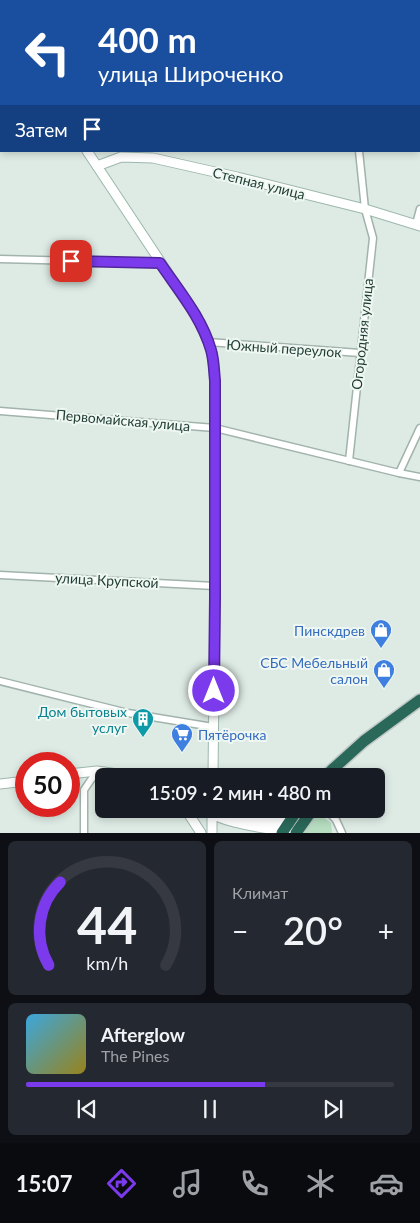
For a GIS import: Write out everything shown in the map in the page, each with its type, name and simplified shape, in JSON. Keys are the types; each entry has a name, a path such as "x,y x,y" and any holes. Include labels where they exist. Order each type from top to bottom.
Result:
{"highway":[{"path":"334,768 379,729 420,700"},
{"path":"342,768 354,750"},
{"path":"283,832 293,818"},
{"path":"297,832 307,818"}],"main road":[{"path":"88,152 196,317 212,353 215,381 213,768"},
{"name":"Степная улица","path":"97,166 121,157 153,158 237,176 365,209 418,225"},
{"path":"80,773 95,771"},
{"path":"0,784 15,782"},
{"path":"191,818 201,833"},
{"path":"212,818 212,833"},
{"path":"227,818 283,832 297,832"},
{"path":"248,818 276,824 281,827 283,832"},
{"path":"264,821 282,818"}],"street":[{"name":"Огородняя улица","path":"348,460 373,238 365,209 359,152"},
{"path":"418,225 420,209"},
{"path":"0,259 160,263"},
{"name":"Южный переулок","path":"208,342 360,353"},
{"name":"Первомайская улица","path":"0,410 215,428 420,477"},
{"path":"399,473 420,428"},
{"name":"улица Крупской","path":"0,575 215,586"},
{"path":"0,681 128,713 214,727"},
{"path":"84,833 84,790 95,774"},
{"path":"334,818 342,833"}],"green space":[{"path":"312,818 324,818 331,823 332,833 303,833"}],"place":[{"name":"Пинскдрев","path":"381,649"},
{"name":"СБС Мебельный салон","path":"384,689"},
{"name":"Дом бытовых услуг","path":"143,738"},
{"name":"Пятёрочка","path":"182,753"}],"route":[{"path":"71,261 160,263 196,317 212,353 215,381 214,691"}]}
